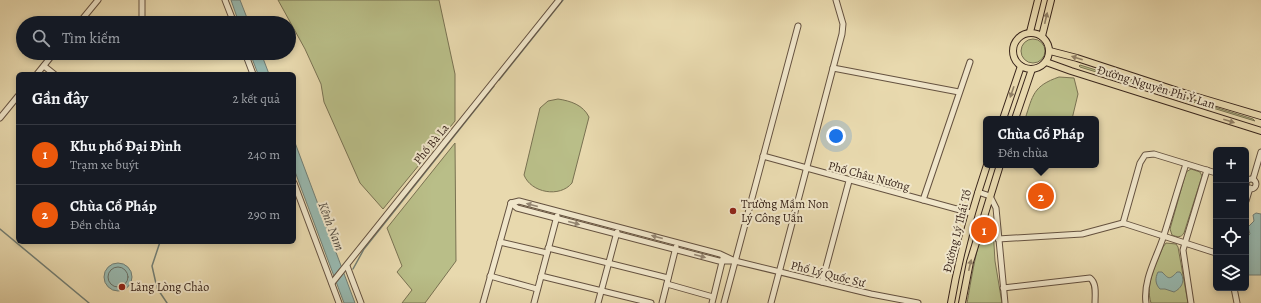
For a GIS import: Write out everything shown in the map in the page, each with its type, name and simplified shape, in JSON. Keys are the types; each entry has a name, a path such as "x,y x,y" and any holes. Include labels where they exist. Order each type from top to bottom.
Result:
{"main road":[{"path":"1030,32 1038,0"},
{"path":"1042,36 1050,0"},
{"path":"1030,32 1042,36 1047,41 1050,51 1046,62 1041,66 1032,69 1021,66 1014,57 1014,46 1020,36 1030,32"},
{"name":"Đường Nguyên Phi Ỷ Lan","path":"1050,51 1077,58 1187,94 1261,116"},
{"name":"Đường Nguyên Phi Ỷ Lan","path":"1046,62 1070,71 1261,131"},
{"path":"1004,116 1021,66"},
{"path":"1016,116 1032,69"},
{"name":"Đường Lý Thái Tổ","path":"951,303 971,213 986,168"},
{"name":"Đường Lý Thái Tổ","path":"962,303 970,262 999,168"}],"street":[{"path":"85,16 98,0"},
{"path":"142,0 142,16"},
{"path":"225,0 231,16"},
{"name":"Phố Bà La","path":"332,283 559,0"},
{"path":"771,303 842,34 843,24 836,0"},
{"path":"724,303 798,26"},
{"path":"39,72 49,60"},
{"path":"248,60 252,72"},
{"path":"923,200 970,62"},
{"path":"44,66 52,72"},
{"path":"832,68 960,92"},
{"path":"0,118 16,98"},
{"path":"1253,179 1261,152"},
{"path":"1123,223 1140,162 1143,157 1148,154 1154,154 1213,172"},
{"name":"Phố Châu Nương","path":"763,156 849,181 971,213"},
{"path":"1146,302 1146,288 1150,272 1163,237 1186,164"},
{"path":"1191,303 1183,257 1184,243 1208,170"},
{"path":"1249,180 1253,179"},
{"path":"1249,191 1250,188 1258,186 1253,179"},
{"path":"822,282 849,181"},
{"path":"296,188 339,303"},
{"path":"978,192 990,196 996,208 1005,303"},
{"path":"511,203 519,201 558,211 677,242 723,258"},
{"path":"511,203 517,208 675,250 723,258"},
{"path":"483,303 511,203"},
{"path":"534,303 558,211"},
{"path":"998,239 1082,234 1123,223 1163,237 1213,251"},
{"path":"598,303 618,227"},
{"path":"500,242 548,250 609,263 668,281 713,297"},
{"path":"662,303 677,242"},
{"path":"712,303 723,258"},
{"name":"Phố Lý Quốc Sư","path":"723,258 900,301 918,303"},
{"path":"347,266 361,303"},
{"path":"490,276 537,289"},
{"path":"541,276 651,303"},
{"path":"1003,288 1091,278 1095,287 1095,303"},
{"path":"1234,291 1236,303"}],"green space":[{"path":"278,0 439,0 455,74 455,121 383,209 360,183 324,102 321,84 296,33 296,16 287,16"},
{"path":"1033,39 1041,43 1045,51 1041,59 1033,63 1025,59 1021,51 1025,43"},
{"path":"1080,65 1253,119 1255,121 1080,67"},
{"path":"1059,77 1074,78 1078,94 1073,116 1026,116 1035,92 1050,80"},
{"path":"558,99 576,104 583,109 589,117 572,183 567,188 553,192 533,186 524,175 540,108 548,101"},
{"path":"455,143 456,261 425,303 402,303 412,290 397,272 402,266 387,228"},
{"path":"1191,169 1200,172 1202,176 1184,233 1179,237 1172,235 1170,229 1186,172"},
{"path":"986,225 991,225 993,228 995,261 1002,303 967,303 977,250"},
{"path":"1166,243 1176,244 1178,247 1188,303 1151,303 1149,289 1150,281 1157,260"}],"water":[{"path":"231,0 240,0 246,16 237,16"},
{"path":"253,60 264,60 268,72 257,72"},
{"name":"Kênh Nam","path":"296,145 355,303 344,303 296,174"},
{"path":"1256,213 1261,214 1261,275 1249,275 1249,226 1254,221 1253,215"},
{"path":"118,263 128,267 132,277 128,287 118,291 108,287 104,277 108,267"},
{"path":"1158,272 1162,272 1170,278 1177,272 1180,272 1183,278 1181,286 1174,292 1160,289 1156,281"}],"waterway":[{"path":"499,80 563,0"},
{"path":"353,269 364,249 494,86"},
{"path":"0,229 16,242"},
{"path":"18,244 89,303"},
{"path":"159,244 152,266 157,288 167,303"}],"place":[{"name":"Chùa Cổ Pháp","path":"1041,196"},
{"name":"Trường Mầm Non Lý Công Uẩn","path":"733,211"},
{"name":"Khu phố Đại Đình","path":"984,230"},
{"name":"Lăng Lòng Chảo","path":"122,287"}]}
